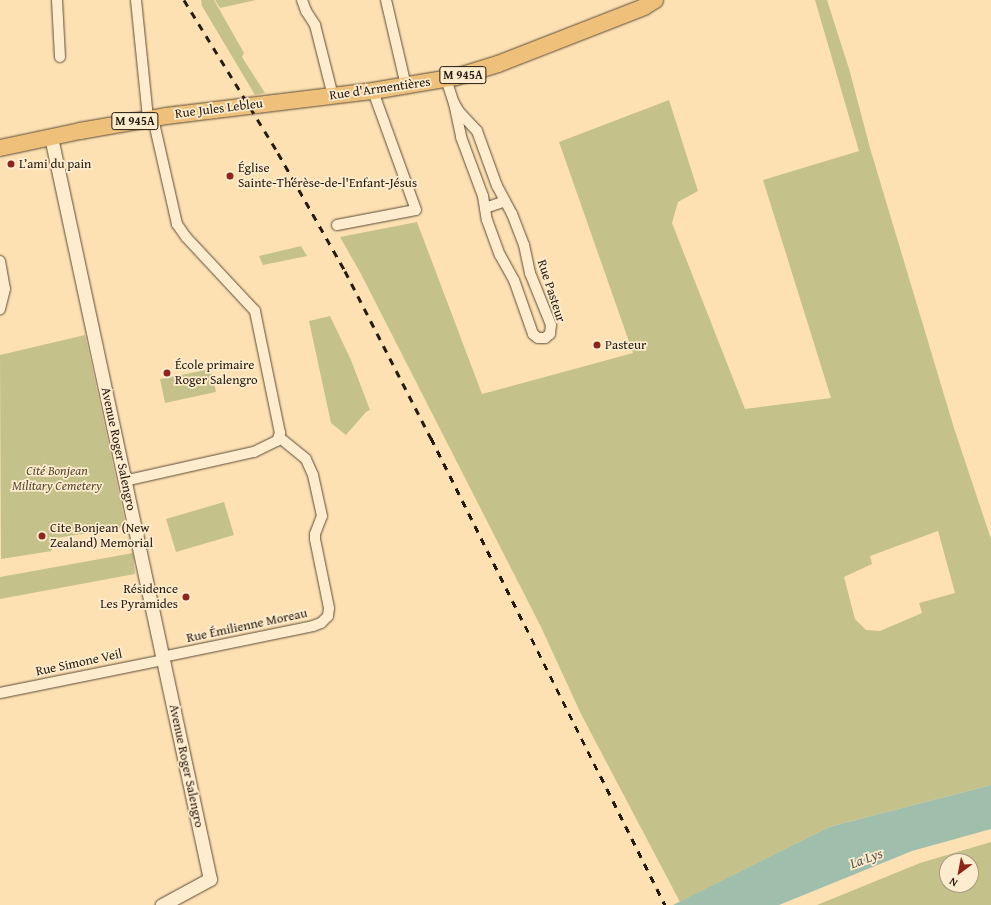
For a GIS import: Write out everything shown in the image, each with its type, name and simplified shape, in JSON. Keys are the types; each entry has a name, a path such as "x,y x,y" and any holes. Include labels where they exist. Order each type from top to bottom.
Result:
{"main road":[{"name":"Rue d'Armentières","path":"272,103 373,91 468,74 498,64 650,4 658,4 665,0"},
{"name":"Rue Jules Lebleu","path":"0,148 51,136 151,118 272,103"}],"street":[{"path":"57,0 60,57"},
{"path":"124,481 254,452 268,446 279,437 280,428 258,331 255,311 186,237 177,224 151,118 136,0"},
{"path":"302,0 306,11 315,25 333,96"},
{"path":"386,0 406,86"},
{"name":"Rue Pasteur","path":"446,79 454,103 461,137 483,196 487,220 500,254 514,280 532,330 536,337 545,338 550,334 551,325 530,273 524,245 512,214 497,186 477,131 460,113 454,103"},
{"path":"337,225 416,210 373,91"},
{"name":"Avenue Roger Salengro","path":"51,136 210,879 162,905"},
{"path":"486,208 505,201"},
{"path":"0,261 5,289 0,309"},
{"name":"Rue Émilienne Moreau","path":"162,658 313,626 323,621 328,616 329,608 315,539 315,534 322,516 310,466 306,459 279,437"},
{"name":"Rue Simone Veil","path":"0,693 162,658"}],"green space":[{"path":"201,0 214,0 244,53 242,57 265,93 255,95 202,6"},
{"path":"215,0 256,0 220,8"},
{"path":"815,0 827,0 850,72 870,148 954,428 991,539 991,785 829,827 680,902 581,714 541,627 361,274 340,237 417,222 482,394 633,353 559,142 669,100 698,191 678,202 672,223 745,409 831,398 763,180 859,151","holes":["938,531 955,593 919,603 922,613 880,631 866,630 855,619 844,577 872,564 870,556"]},
{"path":"301,246 307,256 263,265 259,256"},
{"path":"330,316 351,360 370,410 366,412 346,435 331,423 309,321"},
{"name":"Cité Bonjean Military Cemetery","path":"85,335 126,527 50,539 52,551 1,559 0,355"},
{"path":"211,369 216,392 165,403 160,379"},
{"path":"224,502 234,535 176,552 166,519"},
{"path":"133,553 135,574 0,599 0,577"},
{"path":"991,842 991,905 817,905 920,863 939,857 939,893 979,893 979,853 954,853"}],"water":[{"name":"La Lys","path":"991,785 991,829 912,851 779,905 673,905 829,827"}],"railway":[{"path":"184,0 278,153 345,271 431,438 665,905"}],"place":[{"name":"L’ami du pain","path":"11,164"},
{"name":"Église Sainte-Thérèse-de-l'Enfant-Jésus","path":"230,176"},
{"name":"Pasteur","path":"597,345"},
{"name":"École primaire Roger Salengro","path":"167,373"},
{"name":"Cite Bonjean (New Zealand) Memorial","path":"42,536"},
{"name":"Résidence Les Pyramides","path":"186,597"}]}
